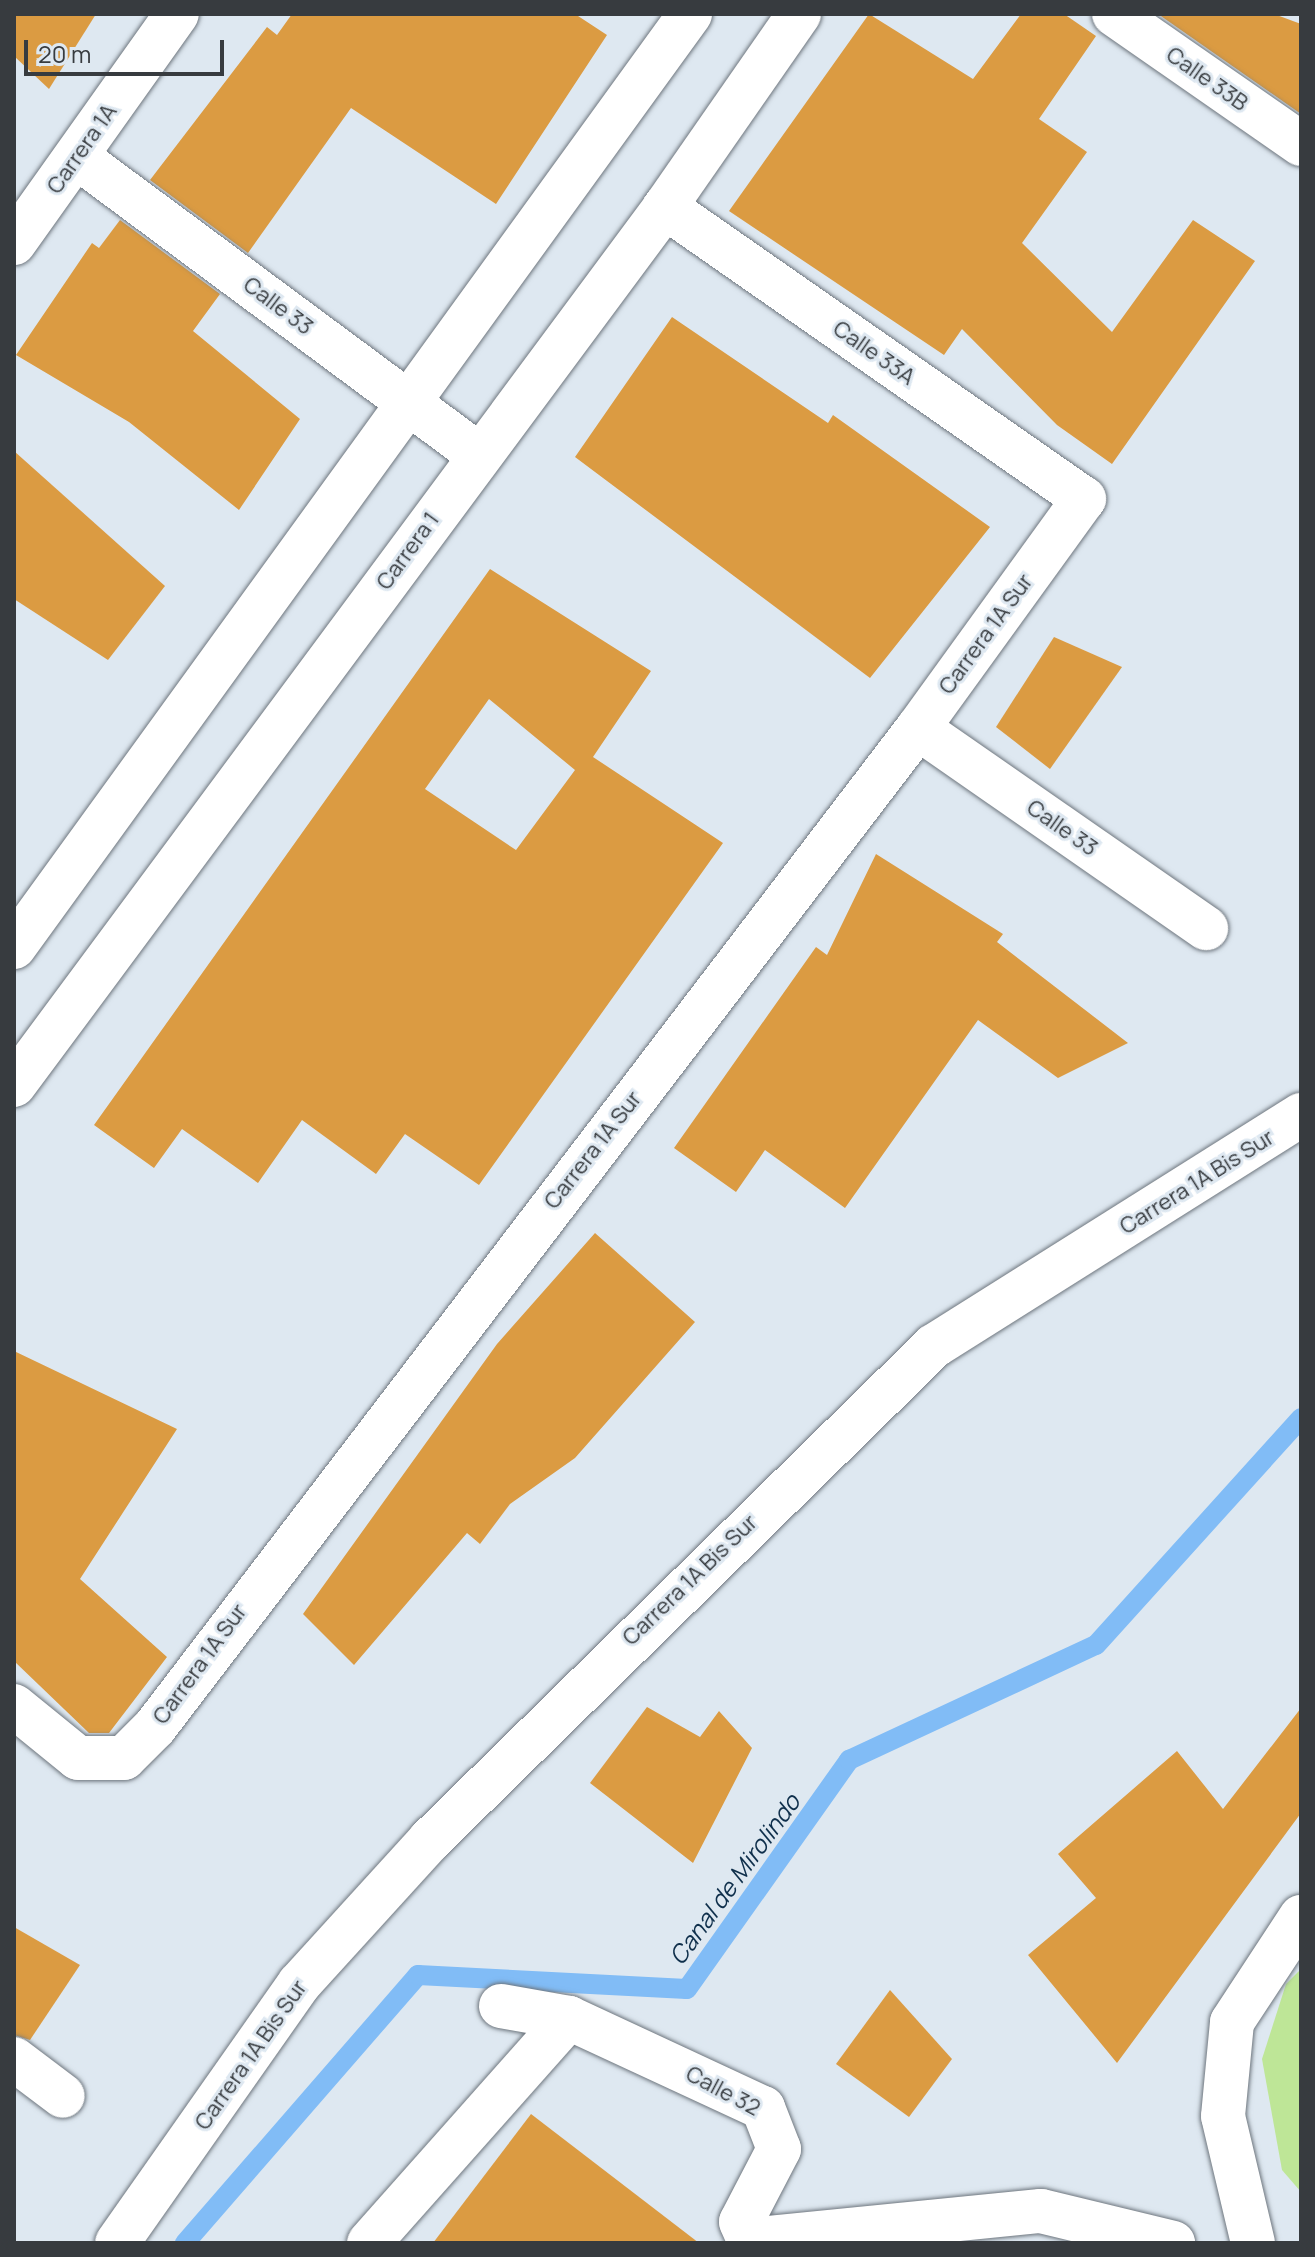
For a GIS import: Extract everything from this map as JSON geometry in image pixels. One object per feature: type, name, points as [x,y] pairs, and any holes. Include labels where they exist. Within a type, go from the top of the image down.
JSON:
[{"type":"street","name":"Carrera 1A","points":[[14,243],[177,14]]},
{"type":"street","points":[[21,923],[410,404],[690,14]]},
{"type":"street","name":"Carrera 1","points":[[14,1085],[665,207],[799,14]]},
{"type":"street","name":"Calle 33B","points":[[1114,14],[1301,144]]},
{"type":"street","name":"Calle 33","points":[[77,157],[479,455]]},
{"type":"street","name":"Calle 33A","points":[[665,207],[1084,499]]},
{"type":"street","name":"Carrera 1A Sur","points":[[14,1706],[78,1758],[124,1758],[155,1727],[918,728],[1084,499]]},
{"type":"street","name":"Calle 33","points":[[918,728],[1206,928]]},
{"type":"street","name":"Carrera 1A Bis Sur","points":[[117,2243],[299,1984],[430,1840],[934,1346],[1301,1115]]},
{"type":"street","points":[[1253,2243],[1223,2116],[1232,2022],[1301,1917]]},
{"type":"street","name":"Calle 32","points":[[501,2006],[569,2018],[763,2108],[779,2149],[741,2222],[749,2240],[1041,2211],[1173,2243]]},
{"type":"street","points":[[369,2243],[569,2018]]},
{"type":"street","points":[[14,2059],[63,2096]]},
{"type":"green space","points":[[1301,1969],[1301,2192],[1282,2170],[1262,2059],[1286,1984]]},
{"type":"building","points":[[14,14],[96,14],[49,89],[14,56]]},
{"type":"building","points":[[292,14],[575,14],[607,35],[496,204],[351,108],[248,253],[150,180],[267,27],[277,35]]},
{"type":"building","points":[[869,14],[973,79],[1021,14],[1064,14],[1096,36],[1039,119],[1087,152],[1022,243],[1112,332],[1193,220],[1255,261],[1112,464],[1057,425],[962,329],[944,355],[729,211]]},
{"type":"building","points":[[1158,14],[1274,14],[1301,24],[1301,114]]},
{"type":"building","points":[[120,220],[220,294],[193,331],[300,419],[239,510],[129,422],[16,355],[92,243],[99,248]]},
{"type":"building","points":[[672,317],[828,423],[833,415],[990,527],[870,678],[575,457]]},
{"type":"building","points":[[14,451],[165,586],[108,660],[14,599]]},
{"type":"building","points":[[490,569],[651,671],[593,757],[723,843],[479,1185],[405,1134],[376,1174],[302,1120],[258,1183],[182,1129],[154,1168],[94,1125]],"holes":[[[489,699],[575,770],[516,850],[425,789]]]},
{"type":"building","points":[[1054,637],[1122,667],[1050,769],[996,727]]},
{"type":"building","points":[[876,854],[1003,934],[997,942],[1128,1043],[1058,1078],[978,1020],[845,1208],[765,1150],[736,1192],[674,1148],[816,947],[827,955]]},
{"type":"building","points":[[595,1233],[695,1322],[575,1458],[510,1504],[480,1544],[467,1533],[354,1665],[303,1614],[497,1344]]},
{"type":"building","points":[[14,1351],[177,1429],[80,1579],[167,1657],[109,1733],[89,1733],[14,1661]]},
{"type":"building","points":[[647,1707],[700,1737],[719,1711],[752,1748],[693,1863],[590,1783]]},
{"type":"building","points":[[1301,1708],[1301,1813],[1117,2063],[1028,1955],[1096,1898],[1058,1854],[1177,1751],[1223,1809]]},
{"type":"building","points":[[14,1927],[80,1965],[30,2040],[14,2035]]},
{"type":"building","points":[[890,1990],[952,2059],[909,2117],[836,2064]]},
{"type":"building","points":[[531,2114],[699,2243],[433,2243]]},
{"type":"waterway","name":"Canal de Mirolindo","points":[[185,2243],[418,1975],[687,1989],[849,1760],[1096,1645],[1301,1418]]}]
